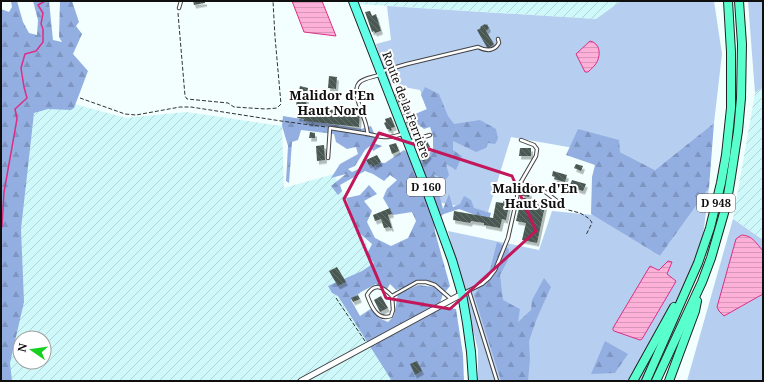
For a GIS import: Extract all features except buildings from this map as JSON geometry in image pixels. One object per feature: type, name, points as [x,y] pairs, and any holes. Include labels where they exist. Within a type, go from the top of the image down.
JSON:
[{"type":"highway","name":"D 948","points":[[646,381],[698,263],[710,228],[721,183],[726,155],[732,79],[728,1]]},
{"type":"highway","name":"D 948","points":[[656,381],[702,282],[711,258],[726,206],[738,131],[741,98],[742,44],[739,1]]},
{"type":"highway","name":"D 948","points":[[669,381],[694,311],[702,282]]},
{"type":"highway","name":"D 948","points":[[634,381],[675,305],[685,295]]},
{"type":"main road","name":"Route de la Ferrière","points":[[353,1],[465,292],[473,381]]},
{"type":"street","points":[[301,381],[465,292]]},
{"type":"lane","points":[[179,8],[180,1]]},
{"type":"lane","points":[[368,134],[356,90],[360,81],[407,64],[478,47],[485,50],[491,50],[497,47],[500,43],[498,39]]},
{"type":"lane","points":[[328,158],[330,128],[386,138],[405,134]]},
{"type":"lane","points":[[408,143],[430,135]]},
{"type":"lane","points":[[497,381],[477,321],[465,292],[482,284],[489,278],[495,270],[508,238],[518,187],[536,156],[537,150],[534,145],[521,140]]},
{"type":"lane","points":[[520,183],[544,191],[557,201]]},
{"type":"lane","points":[[392,296],[417,282],[426,282],[435,285],[451,300]]},
{"type":"lane","points":[[374,287],[380,287],[392,296],[393,310],[391,316],[386,318],[376,313],[367,295],[374,287]]},
{"type":"path","points":[[179,8],[177,14],[184,89],[187,99],[228,103],[234,107],[266,109],[277,108],[281,104],[273,1]]},
{"type":"path","points":[[80,98],[125,114],[136,115],[180,107],[191,107],[281,122],[330,128]]},
{"type":"path","points":[[517,198],[580,213],[591,220],[592,223],[586,235]]},
{"type":"path","points":[[336,298],[368,345]]},
{"type":"highlighted area","points":[[379,133],[512,176],[536,231],[450,309],[386,298],[344,199]]},
{"type":"shaded area","points":[[292,1],[322,1],[336,36],[304,32]]},
{"type":"shaded area","points":[[357,1],[621,1],[596,19],[358,4]]},
{"type":"shaded area","points":[[621,1],[714,1],[722,54],[714,123],[655,170],[620,152],[574,148],[511,137],[488,212],[437,202],[422,165],[441,151],[420,90],[388,84],[376,44],[391,40],[387,6],[596,19]]},
{"type":"shaded area","points":[[748,1],[763,1],[763,87],[755,93]]},
{"type":"shaded area","points":[[590,41],[598,46],[599,56],[594,66],[588,72],[585,72],[576,54]]},
{"type":"shaded area","points":[[763,87],[763,240],[733,219],[755,93]]},
{"type":"shaded area","points":[[63,101],[126,118],[186,112],[282,126],[284,188],[334,174],[377,266],[344,298],[393,381],[7,381],[6,369],[16,231],[34,113]]},
{"type":"shaded area","points":[[709,188],[700,260],[657,381],[478,381],[478,350],[448,231],[539,250],[552,211],[593,215],[660,256]]},
{"type":"shaded area","points":[[733,219],[763,240],[763,381],[687,381]]},
{"type":"shaded area","points":[[742,235],[752,238],[763,251],[763,294],[724,316],[717,307],[736,239]]},
{"type":"shaded area","points":[[668,261],[672,262],[667,274],[676,281],[642,339],[640,340],[614,331],[613,328],[650,266],[659,270]]},
{"type":"green space","points":[[11,1],[17,1],[23,22],[29,33],[37,35],[38,20],[33,1],[49,1],[53,40],[62,42],[59,37],[60,1],[72,1],[79,22],[76,26],[82,34],[73,54],[88,71],[74,108],[71,110],[48,109],[34,113],[21,229],[24,302],[18,330],[12,330],[12,354],[10,363],[12,381],[1,381],[1,9],[9,12],[12,7]]},
{"type":"green space","points":[[425,87],[439,94],[448,116],[454,124],[480,120],[496,129],[498,139],[495,144],[488,143],[486,148],[476,152],[453,141],[453,150],[462,156],[456,170],[446,164],[449,175],[445,181],[434,174],[443,209],[449,194],[453,207],[460,204],[464,196],[471,200],[474,208],[491,213],[489,220],[459,209],[444,214],[434,221],[435,232],[450,286],[445,292],[435,283],[416,281],[406,287],[396,290],[390,284],[387,289],[379,289],[376,284],[361,292],[351,300],[360,316],[372,308],[379,318],[388,322],[394,316],[398,294],[418,285],[435,287],[443,294],[439,306],[456,309],[463,355],[464,381],[392,381],[338,296],[332,293],[328,286],[362,271],[374,263],[367,254],[372,244],[357,231],[346,198],[360,195],[369,185],[377,194],[364,201],[372,211],[367,222],[375,238],[391,246],[408,238],[416,221],[412,212],[393,215],[383,198],[387,189],[397,180],[390,175],[384,181],[365,171],[340,185],[342,191],[338,195],[331,186],[346,174],[331,178],[340,164],[358,154],[356,147],[347,149],[336,142],[334,134],[301,130],[298,140],[292,142],[289,183],[286,181],[288,146],[282,126],[283,116],[361,129],[371,126],[377,140],[373,143],[382,146],[373,151],[370,146],[365,150],[355,166],[348,169],[352,172],[361,168],[363,161],[385,163],[404,150],[419,161],[433,150],[433,136],[430,127],[424,129],[408,117],[427,109],[421,95]]},
{"type":"green space","points":[[714,123],[709,188],[660,256],[591,214],[592,177],[595,165],[566,155],[578,129],[619,140],[620,152],[655,170]]},
{"type":"green space","points":[[497,242],[509,249],[508,260],[500,275],[503,300],[520,309],[518,322],[531,310],[532,300],[544,278],[551,287],[537,318],[529,341],[530,359],[528,381],[501,381],[474,295],[489,274]]},
{"type":"green space","points":[[605,341],[628,354],[615,373],[591,374]]},
{"type":"waterway","points":[[1,229],[4,192],[17,119],[15,109],[27,98],[21,68],[25,54],[36,51],[43,42],[43,29],[41,24],[43,13],[38,5],[45,1]]},
{"type":"district","name":"Malidor d'En Haut Nord","points":[[332,102]]},
{"type":"district","name":"Malidor d'En Haut Sud","points":[[535,196]]}]
